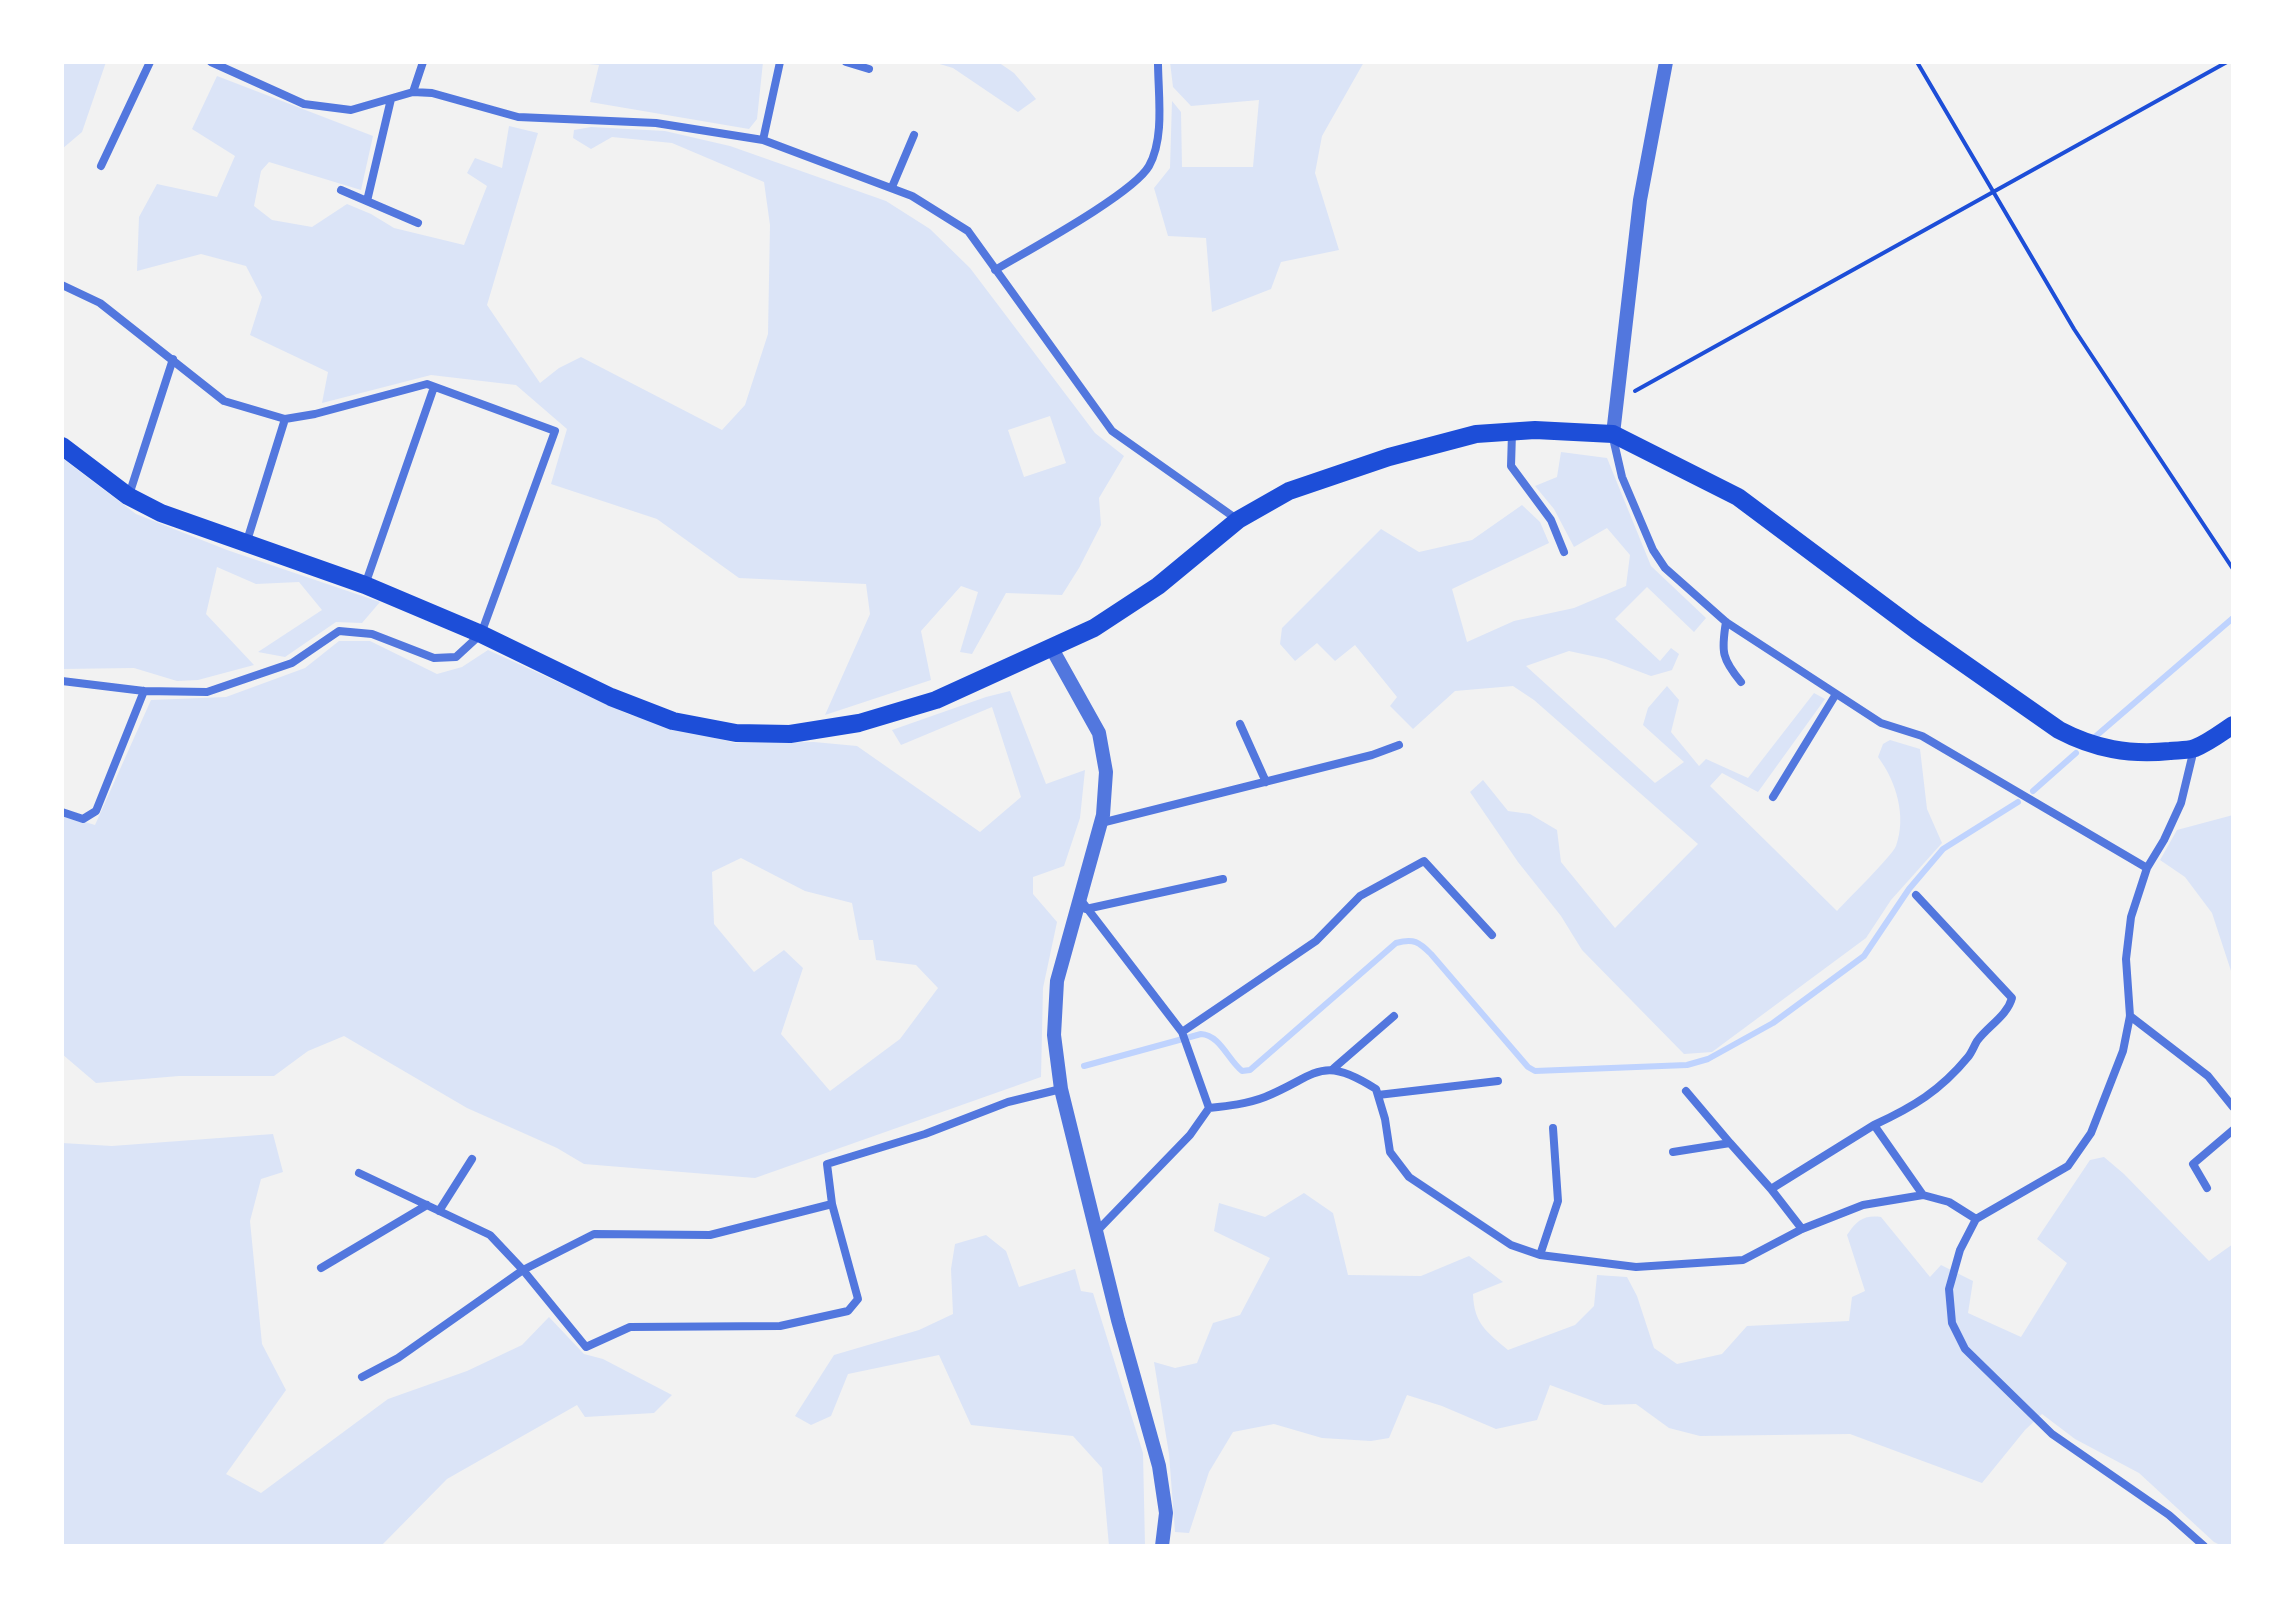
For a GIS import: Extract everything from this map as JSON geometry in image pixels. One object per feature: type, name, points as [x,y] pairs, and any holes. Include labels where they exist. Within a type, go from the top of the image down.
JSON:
[{"type":"main road","points":[[62,446],[128,496],[161,513],[365,585],[481,634],[611,697],[673,721],[736,733],[790,734],[859,723],[936,700],[1094,628],[1158,586],[1238,520],[1289,491],[1389,457],[1476,434],[1535,430],[1613,434],[1738,497],[1916,630],[2059,730],[2102,749],[2129,753],[2194,748],[2233,725]]},
{"type":"street","points":[[101,166],[150,62]]},
{"type":"street","points":[[211,62],[304,104],[351,110],[413,92],[432,93],[518,117],[656,123],[763,140],[892,187],[968,231],[1112,431],[1238,520]]},
{"type":"street","points":[[413,92],[423,62]]},
{"type":"street","points":[[763,140],[780,62]]},
{"type":"street","points":[[846,62],[869,69]]},
{"type":"street","points":[[995,270],[1128,188],[1148,167],[1157,138],[1158,62]]},
{"type":"street","points":[[1666,62],[1640,200],[1613,434],[1622,477],[1653,550],[1665,568],[1714,614],[1881,723],[1922,736],[2147,868]]},
{"type":"street","points":[[367,201],[391,99]]},
{"type":"street","points":[[892,187],[914,135]]},
{"type":"street","points":[[341,190],[418,223]]},
{"type":"street","points":[[62,285],[100,303],[224,401],[285,419],[427,384],[555,431],[481,634],[456,657],[434,658],[372,634],[339,631],[292,663],[207,692],[144,691],[62,681]]},
{"type":"street","points":[[128,496],[173,359]]},
{"type":"street","points":[[365,585],[434,387]]},
{"type":"street","points":[[246,544],[285,419]]},
{"type":"street","points":[[1512,432],[1511,466],[1551,520],[1564,552]]},
{"type":"street","points":[[1726,622],[1722,649],[1726,665],[1741,682]]},
{"type":"street","points":[[1051,647],[1099,733],[1106,772],[1101,823],[1083,904],[1057,981],[1054,1035],[1061,1089],[1118,1320],[1159,1466],[1166,1513],[1162,1546]]},
{"type":"street","points":[[62,812],[83,819],[96,811],[144,691]]},
{"type":"street","points":[[1773,797],[1836,694]]},
{"type":"street","points":[[1240,724],[1266,782]]},
{"type":"street","points":[[1101,823],[1372,755],[1399,745]]},
{"type":"street","points":[[2194,748],[2181,803],[2147,868],[2131,917],[2126,959],[2130,1016],[2123,1051],[2091,1133],[2068,1166],[1976,1219],[1960,1250],[1949,1289],[1952,1323],[1965,1349],[2052,1434],[2169,1515],[2204,1546]]},
{"type":"street","points":[[1183,1036],[1316,941],[1360,896],[1424,861],[1492,935]]},
{"type":"street","points":[[1083,904],[1223,879]]},
{"type":"street","points":[[1771,1189],[1874,1125],[1912,1108],[1934,1092],[1971,1054],[1977,1041],[2010,1006],[2012,998],[1916,895]]},
{"type":"street","points":[[1083,904],[1183,1036],[1209,1108]]},
{"type":"street","points":[[1096,1232],[1190,1135],[1209,1108],[1238,1105],[1266,1097],[1310,1073],[1334,1068],[1394,1016]]},
{"type":"street","points":[[2130,1016],[2208,1076],[2233,1107]]},
{"type":"street","points":[[1334,1068],[1376,1089],[1390,1152],[1409,1177],[1511,1245],[1540,1255],[1636,1267],[1743,1260],[1802,1229],[1863,1205],[1923,1195],[1949,1202],[1976,1219]]},
{"type":"street","points":[[1378,1095],[1498,1081]]},
{"type":"street","points":[[359,1173],[490,1235],[586,1347],[630,1327],[780,1326],[848,1311],[858,1299],[832,1204],[827,1164],[925,1134],[1008,1102],[1061,1089]]},
{"type":"street","points":[[1686,1091],[1802,1229]]},
{"type":"street","points":[[1874,1125],[1923,1195]]},
{"type":"street","points":[[1540,1255],[1558,1201],[1553,1128]]},
{"type":"street","points":[[2207,1188],[2193,1164],[2233,1130]]},
{"type":"street","points":[[1673,1152],[1730,1143]]},
{"type":"street","points":[[439,1211],[472,1159]]},
{"type":"street","points":[[362,1377],[398,1358],[523,1270],[594,1234],[710,1235],[832,1204]]},
{"type":"street","points":[[321,1268],[427,1205]]},
{"type":"path","points":[[1917,62],[2074,329],[2233,569]]},
{"type":"path","points":[[1616,402],[2227,62]]},
{"type":"shaded area","points":[[65,62],[106,62],[82,132],[62,149],[62,71]]},
{"type":"shaded area","points":[[569,62],[763,62],[757,119],[749,129],[590,102],[599,65]]},
{"type":"shaded area","points":[[933,62],[998,62],[1014,73],[1036,99],[1018,112],[953,68]]},
{"type":"shaded area","points":[[1170,62],[1364,62],[1322,136],[1315,173],[1339,250],[1281,262],[1271,289],[1212,312],[1206,238],[1168,236],[1154,188],[1170,168],[1172,101],[1181,112],[1182,167],[1253,167],[1259,100],[1191,106],[1173,87]]},
{"type":"shaded area","points":[[217,76],[373,136],[361,190],[269,162],[261,171],[254,206],[272,220],[312,227],[347,204],[394,228],[464,245],[487,186],[467,173],[475,158],[502,168],[509,126],[538,133],[487,305],[540,383],[559,368],[581,357],[722,430],[745,405],[768,334],[770,225],[764,182],[672,143],[612,137],[591,149],[573,138],[574,130],[591,127],[665,131],[730,146],[886,201],[930,229],[970,268],[1095,433],[1124,456],[1099,498],[1101,525],[1062,595],[1006,593],[972,654],[960,652],[978,592],[961,586],[921,631],[931,680],[825,715],[870,614],[866,584],[739,578],[657,519],[551,484],[567,429],[516,385],[431,375],[322,403],[328,372],[250,335],[262,297],[246,266],[201,254],[137,271],[139,217],[157,184],[217,197],[235,156],[192,129]],"holes":[[[1050,416],[1066,463],[1024,477],[1008,430]]]},
{"type":"shaded area","points":[[1561,452],[1607,458],[1651,566],[1706,618],[1694,632],[1647,587],[1615,619],[1660,661],[1671,648],[1679,654],[1672,670],[1651,676],[1606,659],[1569,651],[1526,666],[1655,783],[1684,762],[1643,725],[1648,708],[1667,686],[1679,700],[1671,732],[1699,766],[1706,759],[1748,778],[1814,693],[1825,699],[1758,792],[1722,773],[1710,786],[1837,911],[1896,846],[1900,811],[1895,788],[1878,757],[1883,744],[1890,740],[1920,749],[1927,809],[1942,843],[1891,900],[1866,938],[1712,1052],[1684,1054],[1582,950],[1561,916],[1518,862],[1470,792],[1483,780],[1508,811],[1530,814],[1557,830],[1561,862],[1615,928],[1698,844],[1534,700],[1513,686],[1455,691],[1413,729],[1390,706],[1397,697],[1355,645],[1335,661],[1317,643],[1295,661],[1280,644],[1282,628],[1381,529],[1419,552],[1472,540],[1522,505],[1540,522],[1549,543],[1452,589],[1467,642],[1514,621],[1574,608],[1626,586],[1630,555],[1607,528],[1574,547],[1554,509],[1535,486],[1557,477]]},
{"type":"shaded area","points":[[62,458],[136,514],[227,550],[380,602],[362,623],[336,622],[285,657],[258,652],[322,610],[299,582],[256,584],[217,567],[206,614],[254,665],[198,680],[177,681],[134,668],[62,669]]},
{"type":"shaded area","points":[[339,641],[370,641],[437,674],[462,667],[488,650],[628,714],[735,743],[814,742],[857,746],[980,832],[1021,797],[992,707],[901,745],[892,730],[1010,691],[1046,784],[1085,770],[1080,818],[1064,866],[1033,877],[1033,894],[1057,922],[1043,988],[1041,1077],[755,1178],[584,1164],[557,1148],[467,1108],[344,1036],[308,1051],[274,1076],[179,1076],[96,1083],[62,1054],[62,815],[95,825],[151,700],[226,697],[305,668]],"holes":[[[741,858],[805,891],[852,903],[859,940],[873,940],[876,960],[916,965],[938,988],[900,1039],[830,1091],[781,1034],[803,968],[784,950],[754,972],[714,924],[712,872]]]},
{"type":"shaded area","points":[[2233,815],[2233,977],[2212,913],[2185,877],[2160,860],[2177,830]]},
{"type":"shaded area","points":[[273,1134],[283,1172],[261,1179],[250,1221],[262,1344],[286,1390],[226,1474],[261,1493],[388,1399],[467,1371],[522,1345],[549,1317],[584,1354],[603,1359],[672,1395],[654,1413],[585,1417],[577,1405],[447,1479],[381,1546],[62,1546],[62,1143],[112,1146]]},
{"type":"shaded area","points":[[2104,1157],[2209,1261],[2233,1244],[2233,1546],[2214,1542],[2139,1473],[2075,1439],[2042,1414],[1982,1483],[1850,1434],[1700,1436],[1669,1428],[1636,1404],[1604,1405],[1550,1385],[1537,1420],[1496,1429],[1407,1395],[1389,1438],[1371,1441],[1322,1438],[1274,1424],[1233,1432],[1209,1472],[1189,1533],[1175,1532],[1169,1454],[1154,1362],[1175,1368],[1197,1363],[1213,1323],[1240,1315],[1270,1258],[1214,1231],[1219,1203],[1265,1217],[1304,1193],[1333,1213],[1348,1275],[1421,1276],[1469,1256],[1503,1282],[1473,1294],[1479,1320],[1508,1350],[1575,1325],[1594,1306],[1597,1275],[1627,1277],[1637,1296],[1654,1348],[1677,1364],[1722,1354],[1747,1326],[1849,1321],[1852,1297],[1865,1291],[1847,1235],[1858,1222],[1870,1217],[1881,1217],[1930,1277],[1941,1265],[1973,1281],[1968,1313],[2021,1337],[2067,1263],[2037,1239],[2090,1160]]},
{"type":"shaded area","points":[[986,1235],[1006,1251],[1019,1287],[1075,1269],[1081,1291],[1093,1293],[1143,1453],[1145,1546],[1109,1546],[1102,1468],[1073,1436],[971,1425],[939,1355],[848,1374],[831,1416],[811,1425],[795,1416],[834,1355],[919,1330],[953,1314],[951,1269],[955,1244]]},
{"type":"waterway","points":[[2096,736],[2233,618]]},
{"type":"waterway","points":[[2033,791],[2076,753]]},
{"type":"waterway","points":[[1084,1066],[1201,1034],[1219,1043],[1242,1071],[1250,1070],[1396,943],[1407,941],[1419,944],[1431,954],[1528,1067],[1535,1071],[1687,1065],[1708,1059],[1773,1023],[1864,956],[1909,889],[1943,849],[2018,802]]}]
